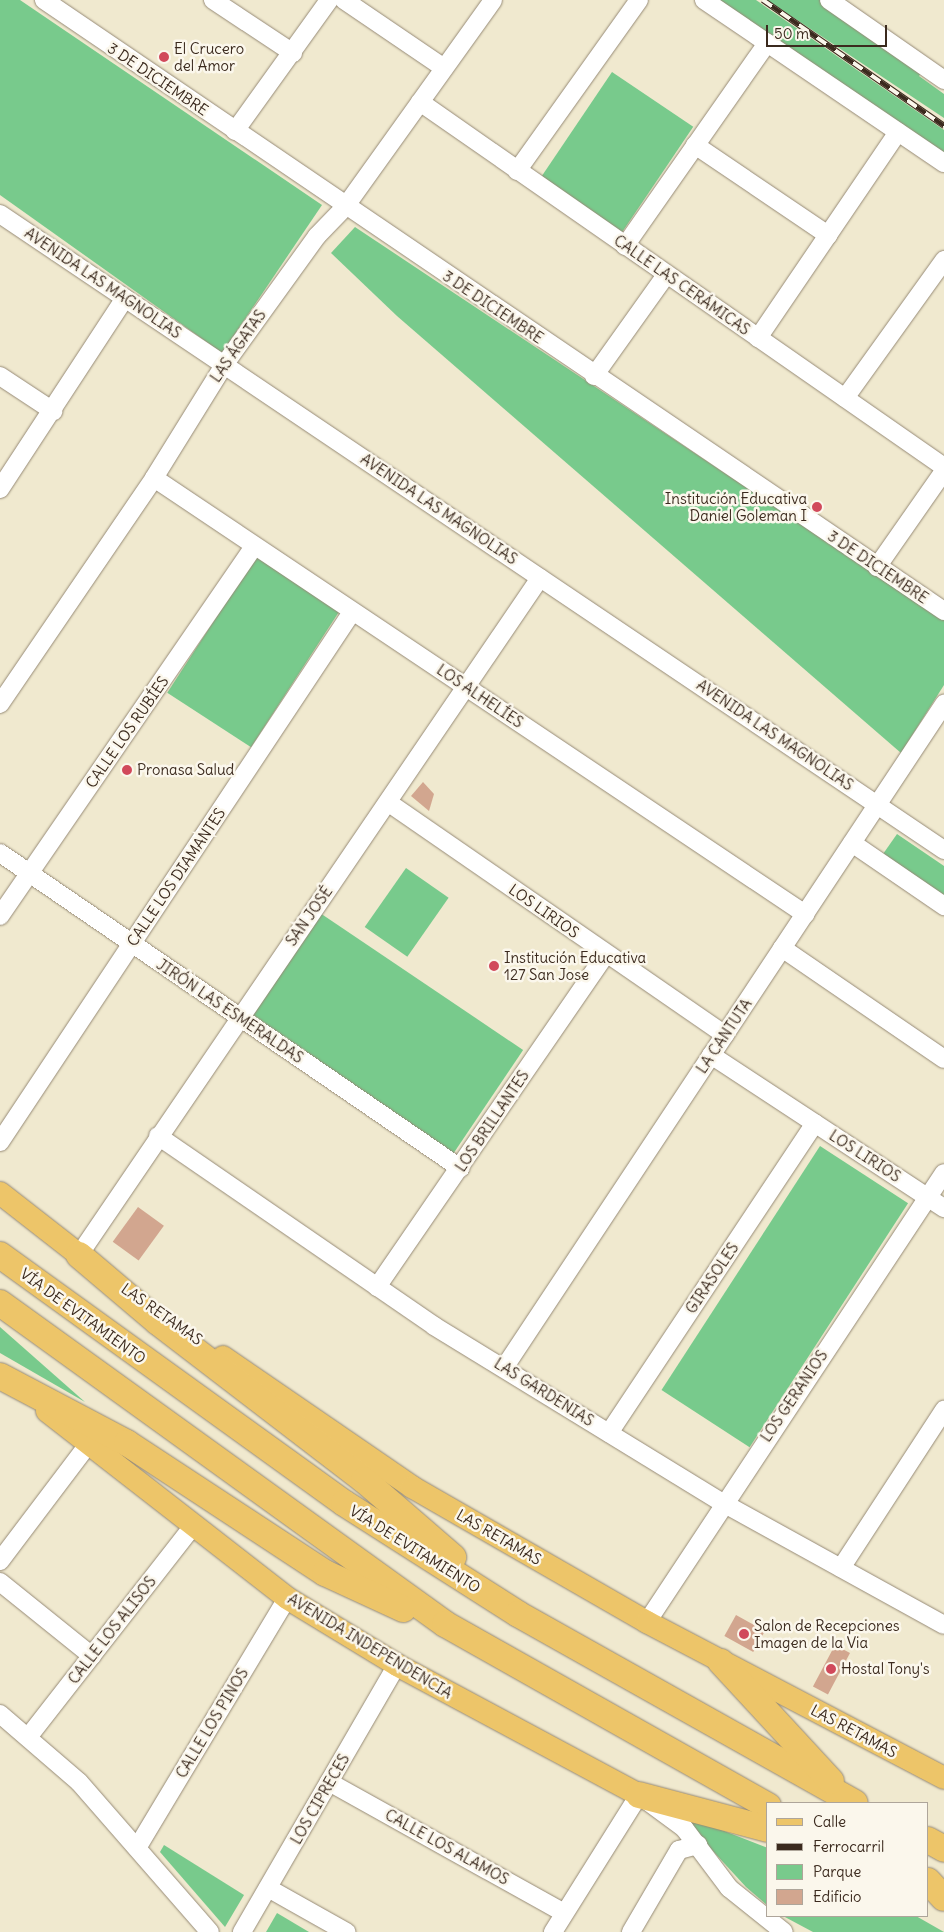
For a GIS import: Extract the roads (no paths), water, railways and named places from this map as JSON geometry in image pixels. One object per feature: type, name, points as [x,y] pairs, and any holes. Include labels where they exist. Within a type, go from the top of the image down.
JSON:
[{"type":"highway","name":"VÍA DE EVITAMIENTO","points":[[0,1255],[344,1503],[518,1614],[852,1802]]},
{"type":"highway","points":[[79,1255],[158,1322],[364,1480],[518,1614]]},
{"type":"highway","points":[[0,1303],[445,1624]]},
{"type":"highway","points":[[0,1376],[127,1443],[326,1573],[445,1624],[766,1805]]},
{"type":"highway","points":[[721,1662],[852,1802]]},
{"type":"highway","points":[[639,1795],[766,1828]]},
{"type":"highway","points":[[929,1841],[944,1849]]},
{"type":"highway","points":[[929,1880],[944,1888]]},
{"type":"highway","points":[[929,1881],[944,1898]]},
{"type":"main road","name":"LAS RETAMAS","points":[[0,1194],[79,1255],[412,1487],[647,1622],[944,1778]]},
{"type":"main road","name":"AVENIDA INDEPENDENCIA","points":[[0,1376],[90,1442],[287,1598],[397,1665],[639,1795]]},
{"type":"street","name":"3 DE DICIEMBRE","points":[[44,0],[345,207],[944,612]]},
{"type":"street","points":[[213,0],[293,53]]},
{"type":"street","points":[[236,131],[329,0]]},
{"type":"street","points":[[344,0],[444,68]]},
{"type":"street","name":"LAS ÁGATAS","points":[[0,704],[154,478],[224,364],[317,236],[345,207],[492,0]]},
{"type":"street","points":[[517,171],[638,0]]},
{"type":"street","points":[[704,0],[944,163]]},
{"type":"street","points":[[829,0],[942,76]]},
{"type":"street","points":[[625,246],[767,43]]},
{"type":"street","name":"CALLE LAS CERÁMICAS","points":[[420,102],[944,467]]},
{"type":"street","points":[[758,338],[898,132]]},
{"type":"street","points":[[695,145],[828,235]]},
{"type":"street","name":"AVENIDA LAS MAGNOLIAS","points":[[0,214],[944,850]]},
{"type":"street","points":[[845,398],[944,260]]},
{"type":"street","points":[[594,376],[666,275]]},
{"type":"street","points":[[0,489],[53,411],[125,298]]},
{"type":"street","points":[[0,376],[53,411]]},
{"type":"street","points":[[877,566],[944,471]]},
{"type":"street","name":"LOS ALHELÍES","points":[[154,478],[254,547],[467,687],[805,914]]},
{"type":"street","name":"CALLE LOS RUBÍES","points":[[0,916],[254,547]]},
{"type":"street","name":"SAN JOSÉ","points":[[79,1255],[239,1017],[389,803],[540,578]]},
{"type":"street","name":"CALLE LOS DIAMANTES","points":[[0,1142],[352,612]]},
{"type":"street","name":"LA CANTUTA","points":[[504,1368],[944,704]]},
{"type":"street","name":"LOS LIRIOS","points":[[389,803],[725,1034]]},
{"type":"street","points":[[852,843],[944,906]]},
{"type":"street","name":"JIRÓN LAS ESMERALDAS","points":[[0,853],[131,945],[460,1168]]},
{"type":"street","points":[[782,948],[944,1059]]},
{"type":"street","name":"LOS BRILLANTES","points":[[377,1287],[606,954]]},
{"type":"street","name":"LOS LIRIOS","points":[[711,1055],[944,1208]]},
{"type":"street","name":"GIRASOLES","points":[[609,1433],[815,1123]]},
{"type":"street","name":"LAS GARDENIAS","points":[[158,1136],[377,1287],[504,1368],[722,1503],[944,1625]]},
{"type":"street","name":"LOS GERANIOS","points":[[647,1622],[722,1503],[944,1173]]},
{"type":"street","points":[[841,1568],[944,1410]]},
{"type":"street","points":[[0,1560],[90,1442]]},
{"type":"street","name":"CALLE LOS ALISOS","points":[[29,1736],[194,1525]]},
{"type":"street","points":[[0,1582],[92,1656]]},
{"type":"street","name":"CALLE LOS PINOS","points":[[137,1848],[287,1598]]},
{"type":"street","name":"LOS CIPRECES","points":[[242,1932],[397,1665]]},
{"type":"street","points":[[0,1714],[29,1736],[79,1782],[210,1932]]},
{"type":"street","name":"CALLE LOS ALAMOS","points":[[329,1782],[564,1913]]},
{"type":"street","points":[[553,1932],[639,1795],[660,1806],[698,1845],[729,1888],[783,1932]]},
{"type":"street","points":[[631,1932],[679,1850],[698,1845]]},
{"type":"street","points":[[268,1888],[346,1932]]},
{"type":"railway","points":[[763,0],[944,126]]},
{"type":"place","name":"El Crucero del Amor","points":[[164,57]]},
{"type":"place","name":"Institución Educativa Daniel Goleman I","points":[[817,507]]},
{"type":"place","name":"Pronasa Salud","points":[[127,770]]},
{"type":"place","name":"Institución Educativa 127 San Jose","points":[[494,966]]},
{"type":"place","name":"Salon de Recepciones Imagen de la Via","points":[[744,1634]]},
{"type":"place","name":"Hostal Tony's","points":[[831,1669]]}]
